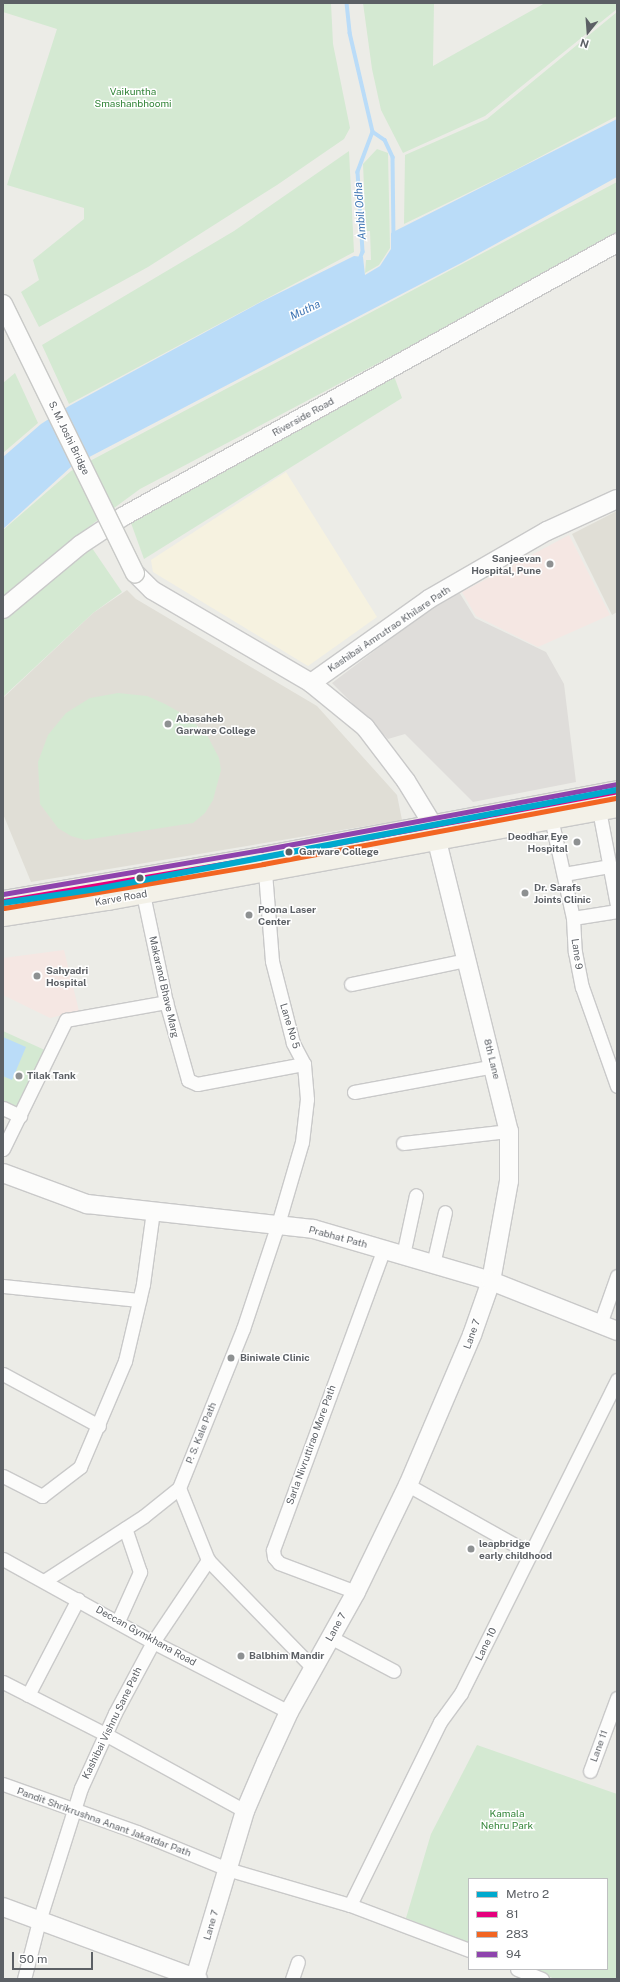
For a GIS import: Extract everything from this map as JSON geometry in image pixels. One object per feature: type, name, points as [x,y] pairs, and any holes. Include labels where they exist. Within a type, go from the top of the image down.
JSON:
[{"type":"main road","name":"Karve Road","points":[[3,916],[143,894],[265,872],[617,791]]},
{"type":"main road","name":"Karve Road","points":[[3,901],[434,833],[551,818],[608,808]]},
{"type":"street","name":"Riverside Road","points":[[3,610],[80,545],[119,519],[617,243]]},
{"type":"street","name":"S. M. Joshi Bridge","points":[[3,304],[135,573],[152,590],[310,683]]},
{"type":"street","name":"Kashibai Amrutrao Khilare Path","points":[[310,683],[429,599],[547,530],[617,498]]},
{"type":"street","name":"8th Lane","points":[[310,683],[365,727],[406,781],[434,833],[494,1066],[509,1131],[509,1181],[491,1282]]},
{"type":"street","points":[[608,808],[610,866],[617,905]]},
{"type":"street","name":"Lane 9","points":[[551,818],[573,918],[575,952],[582,987],[617,1086]]},
{"type":"street","points":[[564,874],[610,866]]},
{"type":"street","name":"Lane No 5","points":[[265,872],[272,961],[293,1043],[304,1064],[307,1099],[302,1142],[278,1224]]},
{"type":"street","name":"Makarand Bhave Marg","points":[[143,894],[166,1002],[188,1080],[197,1084],[304,1064]]},
{"type":"street","points":[[573,918],[617,911]]},
{"type":"street","points":[[351,984],[466,960]]},
{"type":"street","points":[[3,1149],[66,1020],[166,1002]]},
{"type":"street","points":[[354,1092],[494,1066]]},
{"type":"street","points":[[3,1108],[20,1116]]},
{"type":"street","points":[[403,1143],[509,1131]]},
{"type":"street","name":"Prabhat Path","points":[[3,1173],[87,1204],[313,1228],[491,1282],[617,1331]]},
{"type":"street","points":[[403,1255],[416,1194]]},
{"type":"street","points":[[3,1477],[42,1496],[80,1467],[99,1426],[125,1361],[139,1300],[153,1211]]},
{"type":"street","points":[[433,1264],[445,1212]]},
{"type":"street","name":"P. S. Kale Path","points":[[44,1581],[144,1516],[179,1488],[244,1329],[278,1224]]},
{"type":"street","name":"Sarla Nivruttirao More Path","points":[[356,1592],[279,1563],[274,1557],[273,1550],[384,1250]]},
{"type":"street","points":[[600,1324],[617,1276]]},
{"type":"street","name":"Lane 7","points":[[196,1979],[227,1869],[246,1811],[289,1712],[356,1592],[408,1485],[453,1385],[491,1282]]},
{"type":"street","points":[[3,1286],[139,1300]]},
{"type":"street","points":[[3,1374],[99,1426]]},
{"type":"street","name":"Lane 10","points":[[350,1905],[440,1722],[462,1693],[617,1380]]},
{"type":"street","points":[[408,1485],[531,1554]]},
{"type":"street","points":[[179,1488],[208,1560],[313,1668]]},
{"type":"street","points":[[118,1621],[140,1572],[125,1528]]},
{"type":"street","name":"Deccan Gymkhana Road","points":[[3,1559],[118,1621],[153,1642],[289,1712]]},
{"type":"street","name":"Kashibai Vishnu Sane Path","points":[[39,1921],[75,1810],[80,1788],[105,1734],[153,1642],[208,1560]]},
{"type":"street","points":[[28,1695],[78,1599]]},
{"type":"street","points":[[330,1637],[394,1671]]},
{"type":"street","points":[[3,1682],[105,1734],[246,1811]]},
{"type":"street","name":"Lane 11","points":[[590,1771],[617,1698]]},
{"type":"street","name":"Pandit Shrikrushna Anant Jakatdar Path","points":[[3,1784],[137,1832],[227,1869],[350,1905],[468,1950]]},
{"type":"street","points":[[3,1907],[196,1979]]},
{"type":"street","points":[[24,1979],[39,1921]]},
{"type":"street","points":[[292,1979],[298,1962]]},
{"type":"street","points":[[519,1973],[542,1979]]},
{"type":"shaded area","points":[[286,472],[377,617],[308,666],[153,572],[151,560]]},
{"type":"shaded area","points":[[617,511],[617,612],[612,615],[572,534]]},
{"type":"shaded area","name":"Sanjeevan Hospital, Pune","points":[[569,535],[610,615],[538,647],[476,616],[462,592]]},
{"type":"shaded area","name":"Abasaheb Garware College","points":[[127,590],[136,599],[317,706],[397,795],[402,820],[31,882],[3,814],[3,698],[93,613]]},
{"type":"shaded area","points":[[459,592],[475,618],[546,652],[564,684],[576,782],[473,802],[405,734],[388,739],[332,683],[435,605]]},
{"type":"shaded area","name":"Sahyadri Hospital","points":[[64,950],[79,1011],[50,1018],[3,995],[3,958]]},
{"type":"green space","name":"Vaikuntha Smashanbhoomi","points":[[3,3],[331,3],[333,44],[350,128],[344,139],[277,185],[148,267],[39,327],[21,292],[39,280],[33,260],[84,219],[84,208],[7,185],[57,29],[3,12]]},
{"type":"green space","points":[[363,3],[434,3],[433,66],[545,3],[617,3],[617,9],[485,116],[403,153],[381,110],[372,69]]},
{"type":"green space","points":[[617,12],[617,116],[515,170],[404,224],[405,155],[487,119]]},
{"type":"green space","points":[[377,149],[388,153],[390,248],[379,265],[365,273],[366,260],[371,260],[370,231],[366,231],[363,164]]},
{"type":"green space","points":[[349,151],[354,252],[69,404],[42,345],[234,231]]},
{"type":"green space","points":[[617,182],[617,233],[454,323],[140,489],[95,522],[3,599],[3,530],[71,471]]},
{"type":"green space","points":[[15,373],[38,423],[3,453],[3,383]]},
{"type":"green space","points":[[394,376],[402,398],[144,559],[131,523],[295,426]]},
{"type":"green space","points":[[92,548],[122,592],[93,613],[3,697],[3,619],[39,587]]},
{"type":"green space","points":[[118,693],[147,696],[188,717],[207,735],[219,758],[221,770],[213,800],[205,813],[193,823],[85,840],[71,836],[58,828],[40,804],[38,762],[48,735],[66,713],[90,698]]},
{"type":"green space","name":"Tilak Tank","points":[[3,1031],[47,1051],[21,1109],[3,1101]]},
{"type":"green space","name":"Kamala Nehru Park","points":[[477,1745],[617,1794],[617,1979],[555,1979],[532,1970],[608,1970],[608,1878],[468,1878],[468,1944],[406,1918],[431,1834]]},
{"type":"water","name":"Mutha","points":[[617,119],[617,177],[463,262],[72,466],[3,529],[3,457],[41,424],[69,406],[261,302],[354,256],[363,257],[365,275],[380,266],[391,249],[391,233]]},
{"type":"water","points":[[3,1037],[26,1047],[12,1080],[3,1076]]},
{"type":"waterway","name":"Ambil Odha","points":[[347,3],[350,33],[373,132],[358,172],[363,252],[360,260]]},
{"type":"waterway","name":"Ambil Odha","points":[[373,132],[385,140],[393,157],[394,235]]},
{"type":"railway","points":[[453,828],[512,810]]},
{"type":"metro line","name":"2","points":[[3,903],[97,889],[617,790]]},
{"type":"transit line","name":"94","points":[[3,894],[261,850],[616,784]]},
{"type":"transit line","name":"81","points":[[3,901],[262,857],[617,791]]},
{"type":"transit line","name":"283","points":[[4,908],[263,864],[617,798]]},
{"type":"place","name":"Sanjeevan Hospital, Pune","points":[[550,564]]},
{"type":"place","name":"Abasaheb Garware College","points":[[168,724]]},
{"type":"place","name":"Deodhar Eye Hospital","points":[[577,842]]},
{"type":"place","name":"Garware College","points":[[289,852]]},
{"type":"place","name":"Dr. Sarafs Joints Clinic","points":[[525,893]]},
{"type":"place","name":"Poona Laser Center","points":[[249,915]]},
{"type":"place","name":"Sahyadri Hospital","points":[[37,976]]},
{"type":"place","name":"Tilak Tank","points":[[19,1076]]},
{"type":"place","name":"Biniwale Clinic","points":[[231,1358]]},
{"type":"place","name":"leapbridge early childhood","points":[[471,1549]]},
{"type":"place","name":"Balbhim Mandir","points":[[241,1656]]}]
